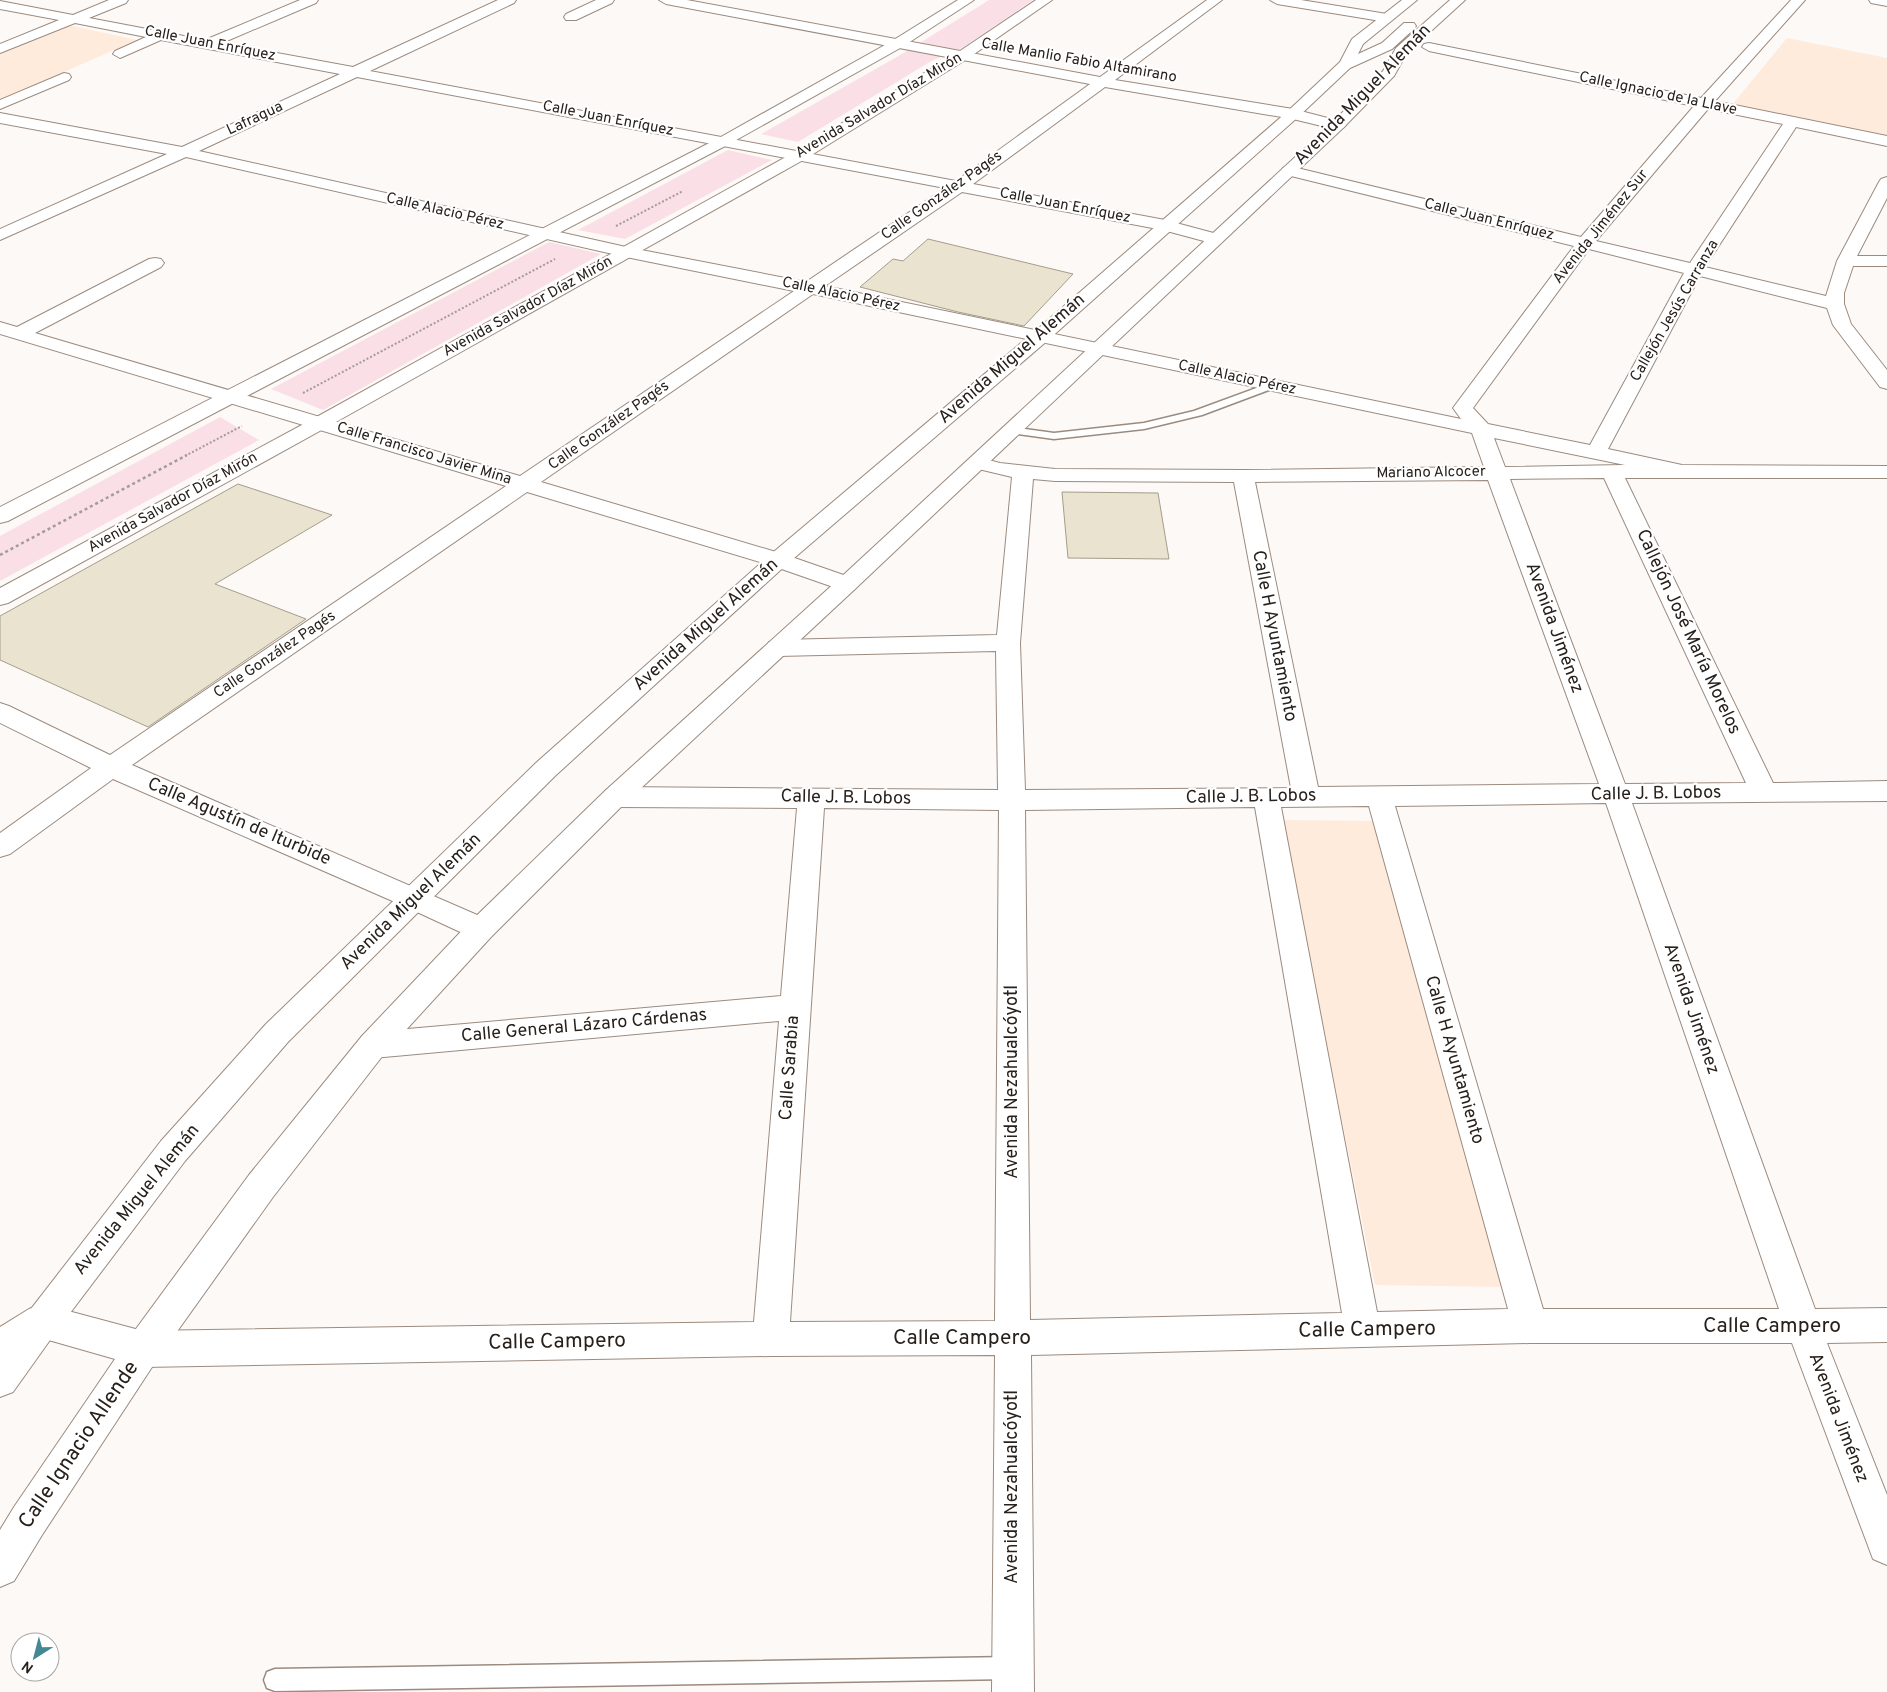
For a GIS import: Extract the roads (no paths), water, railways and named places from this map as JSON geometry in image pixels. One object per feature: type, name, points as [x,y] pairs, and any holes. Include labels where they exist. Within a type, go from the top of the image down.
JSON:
[{"type":"street","points":[[0,36],[90,0]]},
{"type":"street","points":[[0,49],[121,0]]},
{"type":"street","points":[[207,44],[311,0]]},
{"type":"street","name":"Lafragua","points":[[0,235],[184,152],[509,0]]},
{"type":"street","points":[[572,17],[607,0]]},
{"type":"street","name":"Calle Manlio Fabio Altamirano","points":[[666,0],[1103,82],[1293,114],[1338,125]]},
{"type":"street","points":[[0,516],[724,140],[897,44],[967,0]]},
{"type":"street","name":"Avenida Salvador Díaz Mirón","points":[[0,598],[800,156],[962,56],[1045,0]]},
{"type":"street","name":"Calle González Pagés","points":[[0,847],[111,767],[959,186],[1215,0]]},
{"type":"street","points":[[1277,0],[1387,18]]},
{"type":"street","points":[[1345,65],[1358,42],[1410,0]]},
{"type":"street","name":"Avenida Miguel Alemán","points":[[42,1321],[173,1151],[277,1034],[546,769],[778,560],[1040,337],[1293,114],[1345,65],[1387,46],[1438,0]]},
{"type":"street","name":"Avenida Miguel Alemán","points":[[143,1349],[261,1186],[373,1045],[481,929],[615,797],[847,584],[1097,348],[1338,125],[1389,73],[1401,50],[1458,0]]},
{"type":"street","name":"Avenida Jiménez Sur","points":[[1496,472],[1480,428],[1463,408],[1585,243],[1704,104],[1798,0]]},
{"type":"street","points":[[1876,0],[1887,2]]},
{"type":"street","name":"Calle Juan Enríquez","points":[[0,5],[724,140],[1165,225],[1215,239]]},
{"type":"street","points":[[1389,73],[1420,55],[1444,34]]},
{"type":"street","points":[[120,54],[160,35]]},
{"type":"street","name":"Calle Ignacio de la Llave","points":[[1420,55],[1704,104],[1887,141]]},
{"type":"street","points":[[0,105],[64,77]]},
{"type":"street","name":"Calle Alacio Pérez","points":[[0,118],[184,152],[626,252],[808,288],[1682,471]]},
{"type":"street","name":"Callejón Jesús Carranza","points":[[1596,453],[1695,269],[1792,122]]},
{"type":"street","name":"Calle Juan Enríquez","points":[[1289,171],[1835,304]]},
{"type":"street","points":[[1887,182],[1846,261],[1836,293],[1835,304],[1842,325],[1887,383]]},
{"type":"street","points":[[1846,261],[1887,261]]},
{"type":"street","points":[[10,331],[155,263]]},
{"type":"street","name":"Calle Francisco Javier Mina","points":[[10,331],[778,560],[847,584]]},
{"type":"street","name":"Mariano Alcocer","points":[[976,463],[1023,473],[1243,476],[1496,472],[1887,472]]},
{"type":"street","name":"Avenida Jiménez","points":[[1496,472],[1616,794],[1803,1326],[1887,1545]]},
{"type":"street","name":"Avenida Nezahualcóyotl","points":[[1013,1680],[1012,800],[1008,644],[1023,473]]},
{"type":"street","name":"Callejón José María Morelos","points":[[1612,473],[1764,792]]},
{"type":"street","name":"Calle H Ayuntamiento","points":[[1243,476],[1306,796]]},
{"type":"street","points":[[778,648],[1008,644]]},
{"type":"street","name":"Calle Agustín de Iturbide","points":[[0,712],[111,767],[414,898],[481,929]]},
{"type":"street","name":"Calle J. B. Lobos","points":[[615,797],[1012,800],[1887,791]]},
{"type":"street","name":"Calle H Ayuntamiento","points":[[1379,795],[1530,1326]]},
{"type":"street","points":[[1266,796],[1363,1330]]},
{"type":"street","name":"Calle Sarabia","points":[[771,1339],[811,797]]},
{"type":"street","name":"Calle General Lázaro Cárdenas","points":[[373,1045],[794,1007]]},
{"type":"street","points":[[0,1347],[42,1321]]},
{"type":"street","points":[[0,1379],[42,1321]]},
{"type":"street","name":"Calle Campero","points":[[42,1321],[143,1349],[771,1339],[1012,1338],[1530,1326],[1887,1325]]},
{"type":"street","name":"Calle Ignacio Allende","points":[[0,1566],[143,1349]]},
{"type":"lane","points":[[1011,430],[1054,436],[1144,426],[1198,413],[1273,385]]},
{"type":"lane","points":[[275,1680],[1013,1680]]}]
